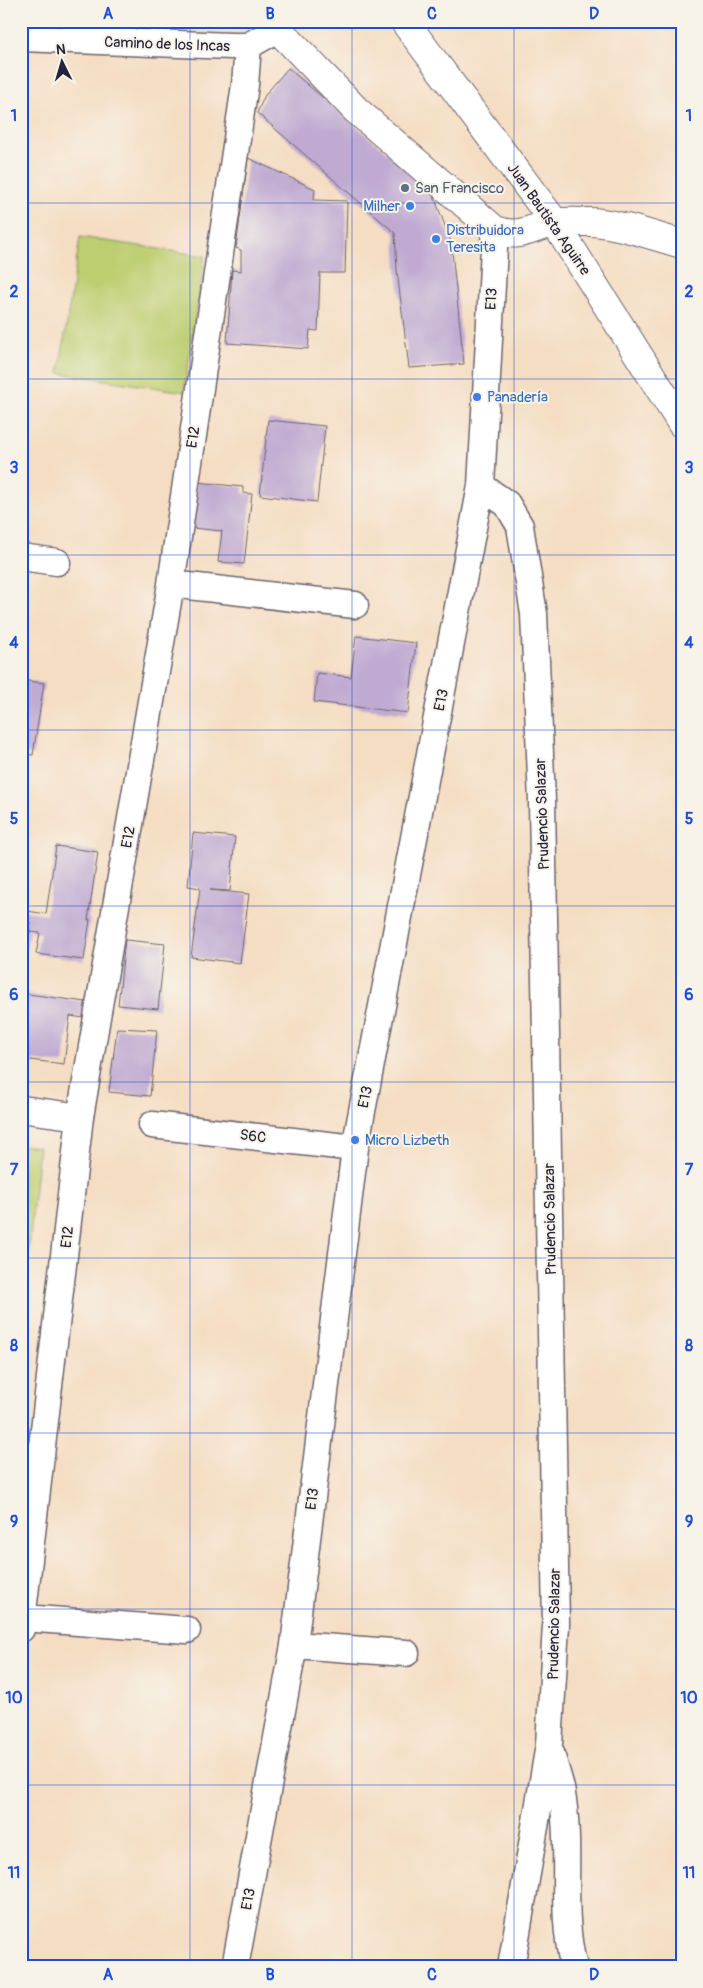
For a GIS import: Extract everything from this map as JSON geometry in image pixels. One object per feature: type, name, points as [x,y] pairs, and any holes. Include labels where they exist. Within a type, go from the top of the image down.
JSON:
[{"type":"street","name":"Juan Bautista Aguirre","points":[[404,21],[555,223],[682,424]]},
{"type":"street","points":[[274,25],[356,110],[495,230],[507,234],[518,234],[555,223],[591,222],[628,229],[682,244]]},
{"type":"street","name":"Camino de los Incas","points":[[21,38],[248,46],[274,25]]},
{"type":"street","name":"E12","points":[[22,1624],[80,1117],[171,584],[245,85],[248,46]]},
{"type":"street","name":"E13","points":[[235,1967],[294,1645],[355,1148],[481,486],[495,230]]},
{"type":"street","name":"Prudencio Salazar","points":[[481,486],[507,504],[520,526],[534,614],[542,811],[556,1615],[548,1745],[511,1967]]},
{"type":"street","points":[[21,557],[57,562]]},
{"type":"street","points":[[171,584],[355,605]]},
{"type":"street","points":[[21,1109],[80,1117]]},
{"type":"street","name":"S6C","points":[[152,1124],[355,1148]]},
{"type":"street","points":[[22,1624],[187,1630]]},
{"type":"street","points":[[294,1645],[406,1653]]},
{"type":"street","points":[[548,1745],[562,1794],[566,1858],[566,1918],[570,1952],[574,1967]]},
{"type":"green space","points":[[80,237],[205,256],[184,392],[59,373]]},
{"type":"green space","points":[[21,1145],[39,1147],[21,1329]]},
{"type":"building","points":[[288,68],[432,191],[451,242],[464,364],[409,368],[397,271],[395,233],[257,113],[265,95]]},
{"type":"building","points":[[248,158],[315,189],[314,200],[347,201],[345,273],[320,273],[318,331],[310,330],[308,349],[227,343],[232,270],[241,271],[241,250],[236,248]]},
{"type":"building","points":[[268,420],[325,426],[317,502],[260,495]]},
{"type":"building","points":[[197,482],[243,487],[243,493],[252,494],[244,564],[218,562],[222,531],[192,528]]},
{"type":"building","points":[[356,636],[416,643],[408,713],[314,702],[317,673],[351,677]]},
{"type":"building","points":[[21,680],[44,683],[33,755],[21,753]]},
{"type":"building","points":[[193,833],[235,837],[230,891],[210,890],[249,894],[240,963],[191,957],[200,888],[188,886]]},
{"type":"building","points":[[56,846],[98,852],[84,960],[36,954],[40,933],[30,932],[31,922],[21,978],[21,910],[46,914]]},
{"type":"building","points":[[125,940],[165,944],[158,1009],[118,1005]]},
{"type":"building","points":[[21,993],[86,1002],[84,1018],[70,1016],[64,1064],[21,1059]]},
{"type":"building","points":[[117,1028],[157,1030],[150,1096],[109,1092]]},
{"type":"place","name":"San Francisco","points":[[405,188]]},
{"type":"place","name":"Milher","points":[[410,206]]},
{"type":"place","name":"Distribuidora Teresita","points":[[436,239]]},
{"type":"place","name":"Panadería","points":[[477,397]]},
{"type":"place","name":"Micro Lizbeth","points":[[355,1140]]}]
